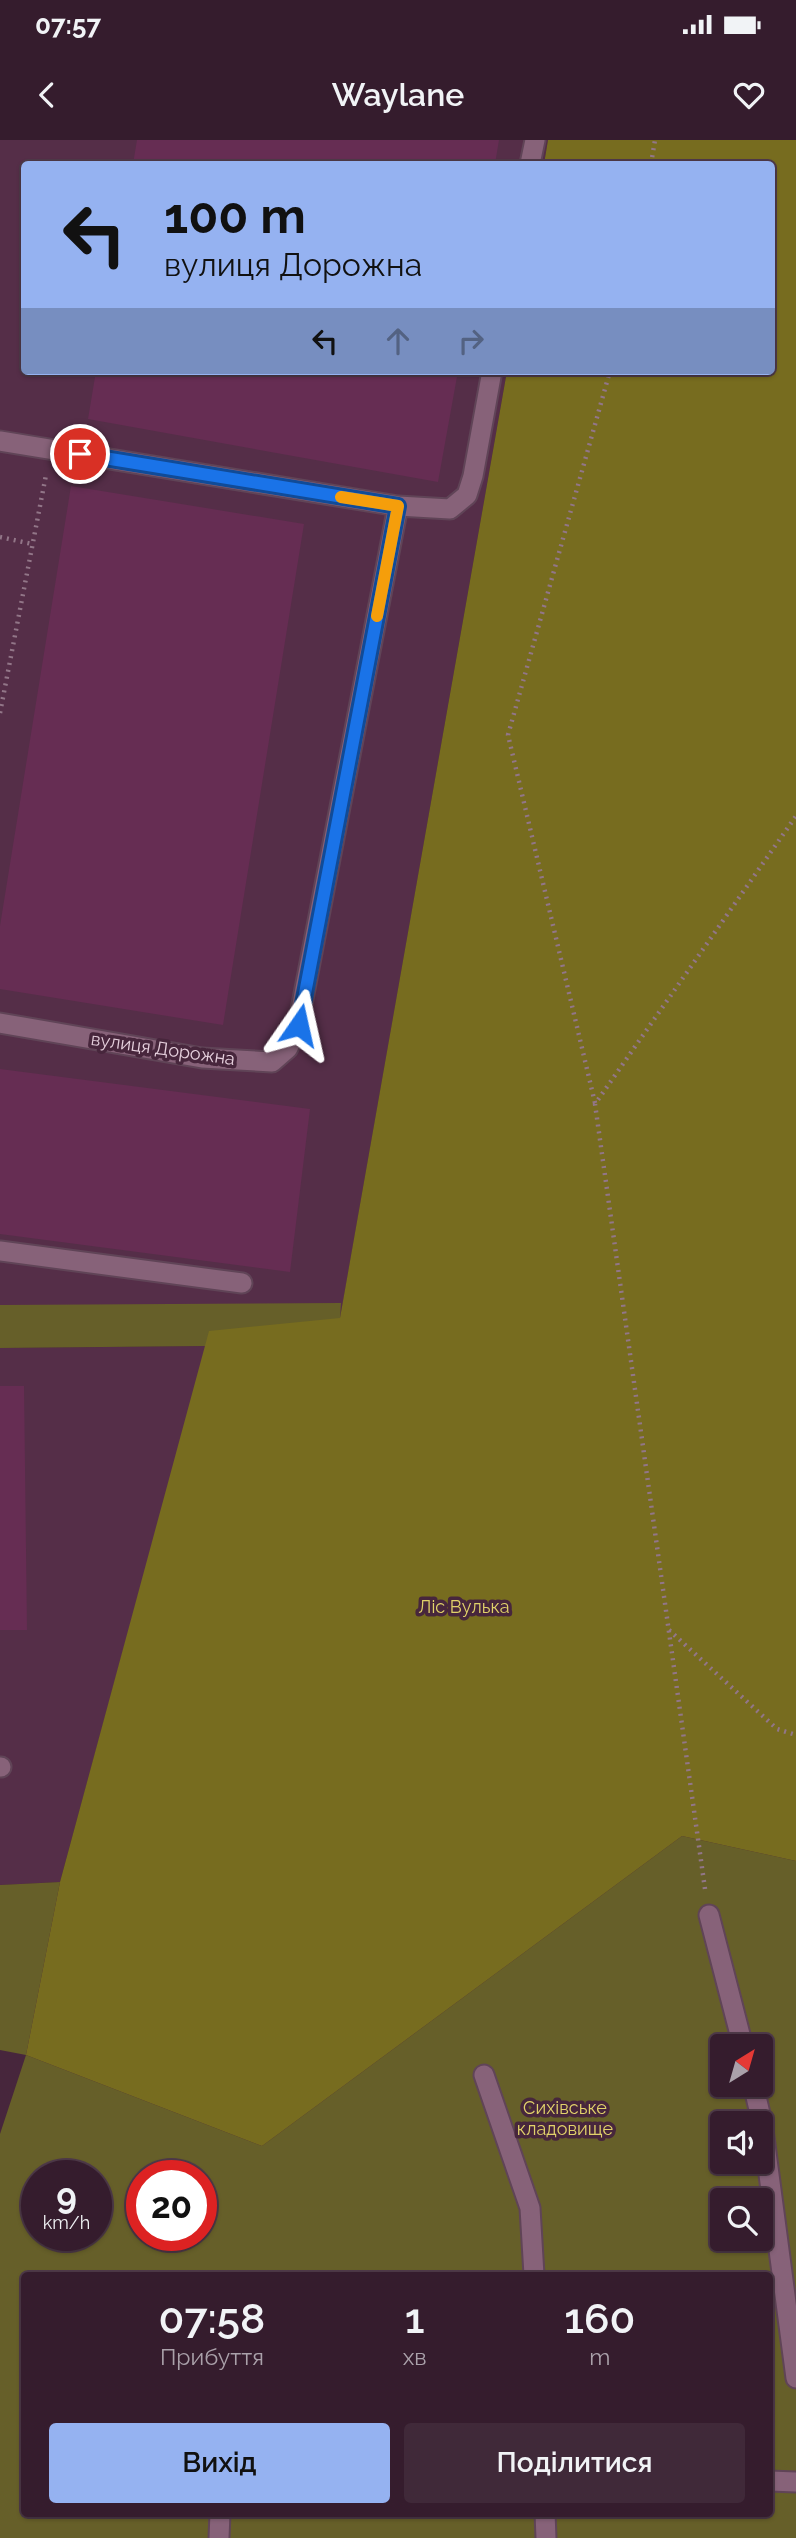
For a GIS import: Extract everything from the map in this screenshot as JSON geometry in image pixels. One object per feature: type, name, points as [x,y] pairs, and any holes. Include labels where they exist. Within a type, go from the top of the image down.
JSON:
[{"type":"lane","points":[[531,161],[535,140]]},
{"type":"lane","points":[[0,441],[398,506],[450,509],[467,495],[473,477],[491,375]]},
{"type":"lane","name":"вулиця Дорожна","points":[[0,1023],[202,1058],[272,1062],[288,1048],[299,1025],[398,506]]},
{"type":"lane","points":[[0,1251],[242,1283]]},
{"type":"lane","points":[[709,1915],[740,2034]]},
{"type":"lane","points":[[484,2075],[530,2208],[534,2272]]},
{"type":"lane","points":[[756,2097],[762,2122],[796,2378]]},
{"type":"lane","points":[[773,2481],[796,2482]]},
{"type":"lane","points":[[219,2538],[220,2517]]},
{"type":"lane","points":[[545,2517],[546,2538]]},
{"type":"path","points":[[652,161],[655,140]]},
{"type":"path","points":[[609,375],[508,736],[595,1104],[709,1915]]},
{"type":"path","points":[[0,713],[46,475]]},
{"type":"path","points":[[0,537],[32,544]]},
{"type":"path","points":[[595,1104],[796,816]]},
{"type":"path","points":[[669,1630],[778,1729],[796,1735]]},
{"type":"shaded area","points":[[0,140],[548,140],[544,161],[21,161],[21,375],[506,375],[340,1319],[0,1325]]},
{"type":"shaded area","points":[[206,1346],[60,1882],[0,1885],[0,1348]]},
{"type":"green space","name":"Ліс Вулька","points":[[548,140],[796,140],[796,1861],[682,1836],[262,2146],[26,2055],[60,1882],[209,1331],[340,1318],[506,375],[775,375],[775,161],[544,161]]},
{"type":"green space","points":[[341,1303],[340,1319],[206,1346],[0,1348],[0,1305]]},
{"type":"green space","name":"Сихівське кладовище","points":[[682,1836],[796,1861],[796,2538],[0,2538],[0,2134],[26,2055],[262,2146]]},
{"type":"green space","points":[[60,1882],[26,2055],[0,2050],[0,1885]]},
{"type":"building","points":[[137,140],[499,140],[496,161],[134,161]]},
{"type":"building","points":[[95,375],[457,375],[438,482],[88,419]]},
{"type":"building","points":[[71,486],[304,524],[223,1025],[0,989],[0,926]]},
{"type":"building","points":[[0,1069],[310,1109],[290,1272],[0,1234]]},
{"type":"building","points":[[0,1386],[24,1386],[27,1630],[0,1630]]},
{"type":"slow traffic","points":[[341,497],[398,506],[377,616]]},
{"type":"route","points":[[80,454],[398,506],[299,1025]]}]
